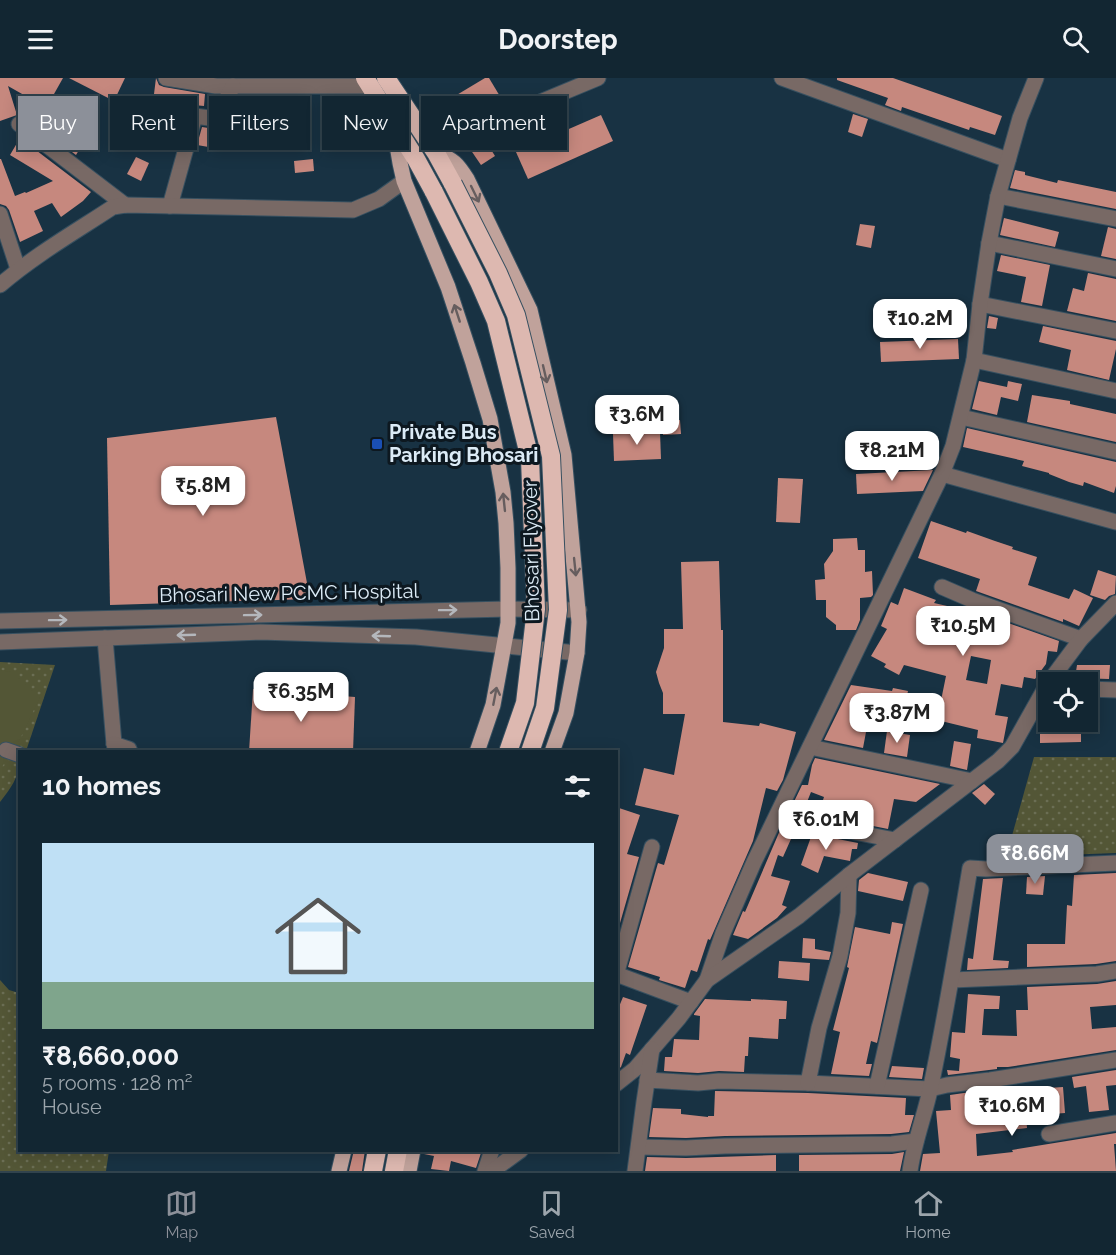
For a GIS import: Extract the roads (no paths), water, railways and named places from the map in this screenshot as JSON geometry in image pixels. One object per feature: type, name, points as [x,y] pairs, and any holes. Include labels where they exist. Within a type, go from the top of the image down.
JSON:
[{"type":"highway","name":"Bhosari Flyover","points":[[374,81],[421,135]]},
{"type":"highway","name":"Bhosari Flyover","points":[[374,81],[381,96]]},
{"type":"highway","name":"Bhosari Flyover","points":[[409,148],[435,192],[496,321],[530,459],[536,609],[525,703],[509,750]]},
{"type":"highway","name":"Bhosari Flyover","points":[[434,150],[498,273],[516,315],[550,456],[558,610],[545,708],[531,750]]},
{"type":"highway","points":[[373,1171],[377,1152]]},
{"type":"highway","points":[[394,1171],[398,1152]]},
{"type":"main road","points":[[398,150],[404,181],[448,287],[490,419],[501,481],[506,523],[508,622],[493,705],[478,750]]},
{"type":"main road","points":[[434,150],[458,165],[467,179],[530,310],[564,455],[579,610],[577,653],[566,713],[553,750]]},
{"type":"main road","points":[[339,1171],[344,1152]]},
{"type":"main road","points":[[409,1171],[413,1152]]},
{"type":"street","points":[[166,78],[216,82],[233,86],[374,81]]},
{"type":"street","points":[[557,96],[598,78]]},
{"type":"street","points":[[782,78],[1008,160]]},
{"type":"street","points":[[618,1082],[634,1069],[679,1018],[706,981],[723,933],[942,474],[953,446],[974,360],[980,304],[998,196],[1020,118],[1035,78]]},
{"type":"street","points":[[171,206],[195,117],[216,119],[233,86]]},
{"type":"street","points":[[53,150],[125,205]]},
{"type":"street","points":[[0,285],[18,269],[113,207],[125,205],[353,210],[379,199],[404,181]]},
{"type":"street","points":[[998,196],[1116,219]]},
{"type":"street","points":[[0,214],[18,269]]},
{"type":"street","points":[[989,243],[1116,269]]},
{"type":"street","points":[[980,304],[1116,331]]},
{"type":"street","points":[[974,360],[1116,391]]},
{"type":"street","points":[[961,417],[1116,452]]},
{"type":"street","points":[[942,474],[1116,522]]},
{"type":"street","points":[[942,587],[1080,639]]},
{"type":"street","points":[[1058,672],[1080,639],[1116,603]]},
{"type":"street","name":"Bhosari New PCMC Hospital","points":[[0,621],[508,609],[579,610]]},
{"type":"street","name":"Bhosari New PCMC Hospital","points":[[0,642],[260,633],[439,639],[577,653]]},
{"type":"street","points":[[105,638],[109,748],[129,750]]},
{"type":"street","points":[[1098,689],[1116,690]]},
{"type":"street","points":[[706,981],[799,916],[998,761],[1012,747],[1038,703]]},
{"type":"street","points":[[810,747],[972,781]]},
{"type":"street","points":[[777,817],[895,840]]},
{"type":"street","points":[[618,970],[652,848]]},
{"type":"street","points":[[910,1171],[930,1089],[952,980],[970,868],[1116,863]]},
{"type":"street","points":[[808,1083],[819,1028],[840,956],[848,912],[849,875]]},
{"type":"street","points":[[877,1086],[921,890]]},
{"type":"street","points":[[952,980],[1097,974],[1116,971]]},
{"type":"street","points":[[618,974],[691,1002]]},
{"type":"street","points":[[635,1171],[652,1047]]},
{"type":"street","points":[[647,1080],[698,1083],[719,1081],[808,1083],[930,1089],[1116,1060]]},
{"type":"street","points":[[1050,1134],[1116,1123]]},
{"type":"street","points":[[639,1147],[686,1149],[892,1144],[916,1141]]},
{"type":"street","points":[[485,1171],[491,1152]]},
{"type":"street","points":[[492,1171],[518,1152]]},
{"type":"place","name":"Private Bus Parking Bhosari","points":[[377,444]]}]
